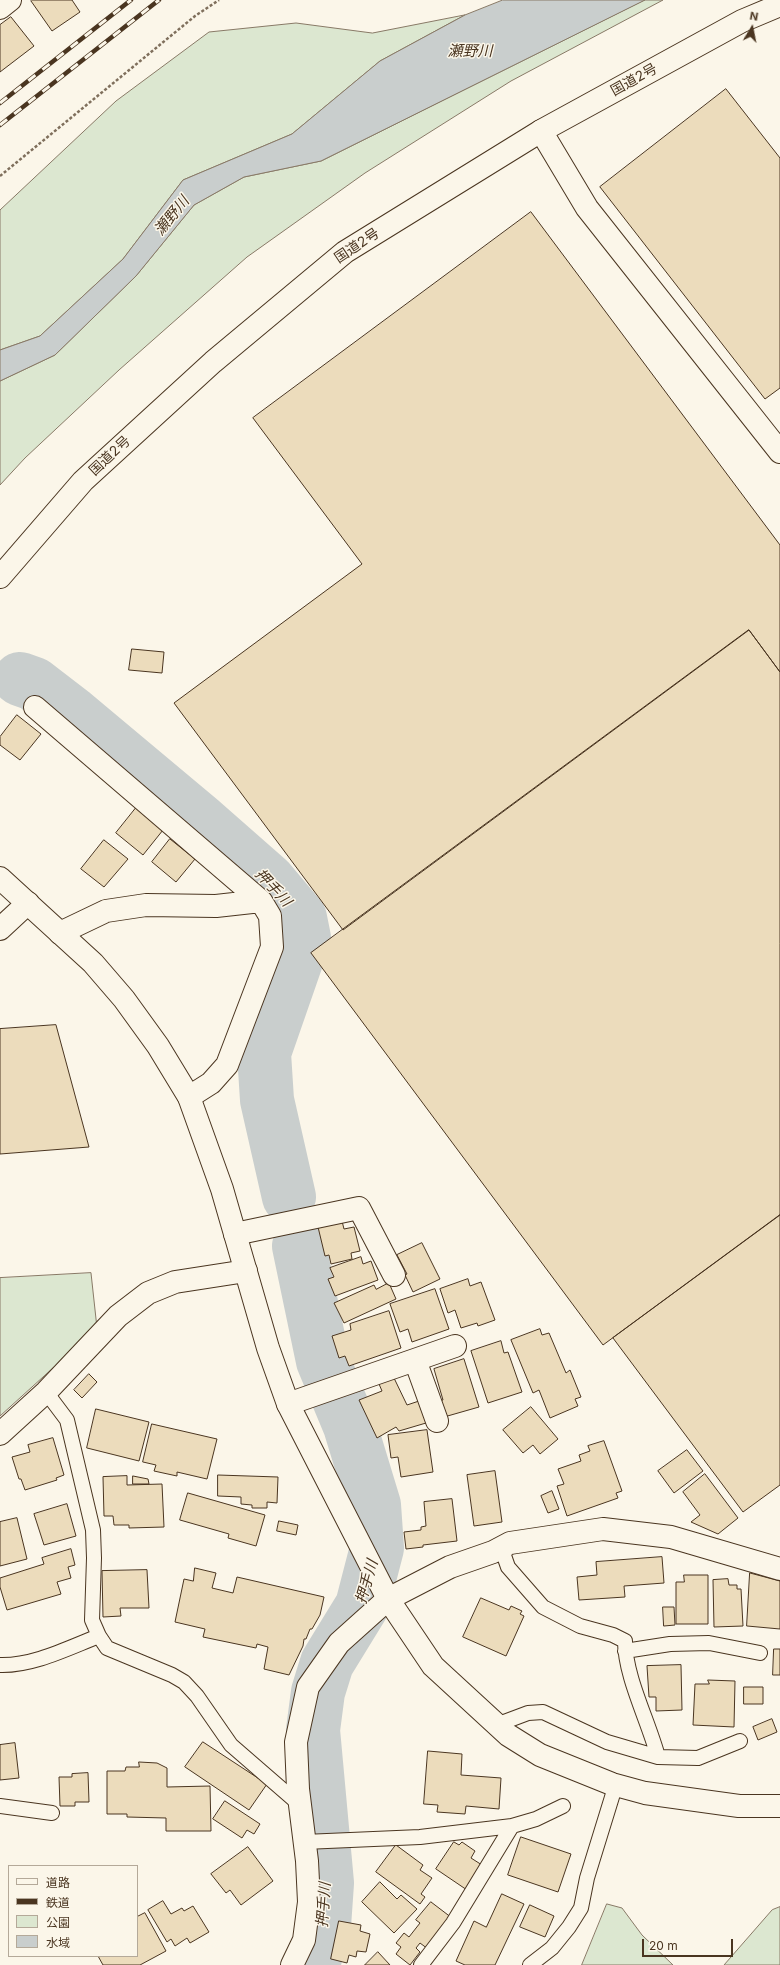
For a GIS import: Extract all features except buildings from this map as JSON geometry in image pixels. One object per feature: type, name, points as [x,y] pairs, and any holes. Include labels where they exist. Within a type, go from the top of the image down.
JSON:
[{"type":"main road","points":[[0,8],[10,0]]},
{"type":"main road","name":"国道2号","points":[[0,577],[83,481],[213,362],[339,257],[541,131],[742,21],[780,5]]},
{"type":"main road","points":[[541,131],[587,208],[780,452]]},
{"type":"main road","points":[[35,706],[261,901],[270,916],[272,947],[227,1065],[211,1083],[189,1097]]},
{"type":"main road","points":[[0,878],[93,963],[124,999],[158,1046],[189,1097],[222,1189],[268,1348],[288,1404],[388,1599],[433,1666],[508,1735],[540,1755],[616,1784],[646,1793],[739,1806],[780,1806]]},
{"type":"main road","points":[[60,933],[106,911],[146,904],[216,906],[261,901]]},
{"type":"main road","points":[[0,929],[28,903]]},
{"type":"main road","points":[[235,1234],[358,1208],[394,1274]]},
{"type":"main road","points":[[0,1434],[46,1392],[118,1316],[148,1293],[175,1282],[246,1271]]},
{"type":"main road","points":[[288,1404],[455,1346]]},
{"type":"main road","points":[[415,1360],[437,1421]]},
{"type":"main road","points":[[292,1965],[304,1940],[309,1902],[308,1862],[299,1804],[296,1742],[308,1687],[339,1643],[388,1599],[450,1567],[492,1552],[510,1543],[603,1529],[624,1530],[671,1537],[780,1569]]},
{"type":"lane","points":[[46,1392],[67,1420],[93,1530],[94,1558],[92,1620],[99,1636],[107,1648],[172,1675],[184,1682],[197,1696],[231,1744],[299,1804]]},
{"type":"lane","points":[[502,1547],[508,1567],[543,1607],[580,1626],[613,1635],[625,1641],[625,1651],[634,1683],[658,1757]]},
{"type":"lane","points":[[0,1665],[11,1665],[39,1658],[99,1636]]},
{"type":"lane","points":[[625,1651],[670,1644],[709,1643],[760,1653]]},
{"type":"lane","points":[[496,1725],[528,1713],[543,1712],[607,1742],[658,1757],[698,1758],[740,1741]]},
{"type":"lane","points":[[530,1965],[552,1948],[569,1927],[581,1908],[587,1878],[616,1784]]},
{"type":"lane","points":[[0,1806],[52,1813]]},
{"type":"lane","points":[[304,1842],[420,1836],[512,1826],[536,1819],[563,1806]]},
{"type":"lane","points":[[421,1965],[453,1923],[512,1826]]},
{"type":"path","points":[[0,176],[195,16],[219,0]]},
{"type":"green space","points":[[645,0],[663,0],[511,81],[365,173],[247,257],[119,370],[25,458],[0,485],[0,381],[55,355],[136,276],[194,205],[244,177],[321,161]]},
{"type":"green space","points":[[465,15],[380,61],[292,134],[183,180],[123,259],[40,336],[0,350],[0,210],[116,101],[209,32],[296,23],[372,33]]},
{"type":"green space","points":[[91,1273],[97,1328],[0,1416],[0,1278]]},
{"type":"green space","points":[[607,1904],[622,1908],[642,1935],[673,1965],[582,1965]]},
{"type":"green space","points":[[780,1907],[780,1965],[724,1965],[772,1910]]},
{"type":"water","name":"瀬野川","points":[[503,0],[645,0],[321,161],[244,177],[194,205],[136,276],[55,355],[0,381],[0,350],[40,336],[123,259],[183,180],[292,134],[380,61],[465,15]]},
{"type":"waterway","name":"押手川","points":[[20,679],[34,684],[73,714],[202,822],[268,880],[300,918],[304,938],[264,1053],[267,1100],[289,1197]]},
{"type":"waterway","name":"押手川","points":[[299,1246],[323,1361],[350,1426],[374,1505],[377,1548],[362,1606],[327,1663],[318,1692],[313,1730],[327,1883],[324,1926],[313,1965]]},
{"type":"railway","points":[[0,103],[131,0]]},
{"type":"railway","points":[[0,125],[159,0]]}]
